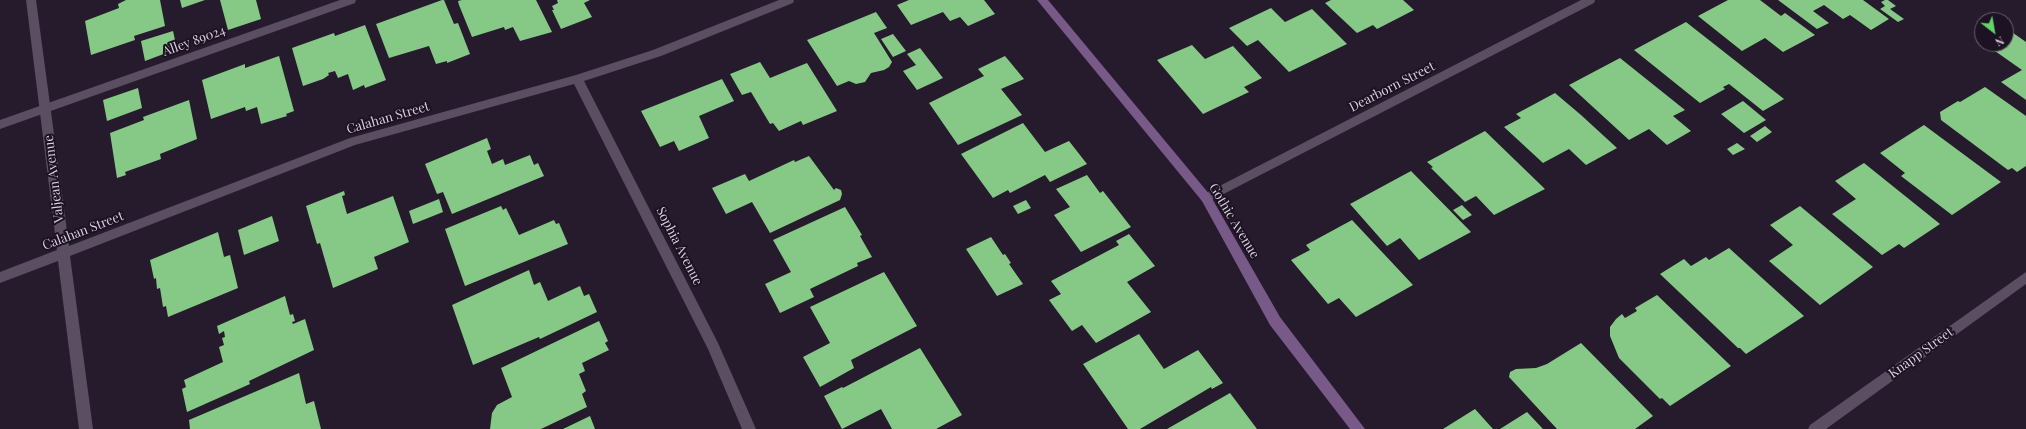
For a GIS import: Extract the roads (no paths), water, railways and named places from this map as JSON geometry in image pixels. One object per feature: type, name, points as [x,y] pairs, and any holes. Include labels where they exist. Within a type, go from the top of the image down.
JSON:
[{"type":"street","name":"Valjean Avenue","points":[[31,0],[46,108],[62,254],[86,429]]},
{"type":"street","name":"Alley 89024","points":[[0,125],[351,0]]},
{"type":"street","name":"Calahan Street","points":[[0,278],[354,141],[576,79],[657,53],[790,0]]},
{"type":"street","name":"Gothic Avenue","points":[[1042,0],[1206,198],[1275,321],[1358,429]]},
{"type":"street","name":"Dearborn Street","points":[[1206,198],[1590,0]]},
{"type":"street","name":"Sophia Avenue","points":[[576,79],[713,347],[749,429]]},
{"type":"street","name":"Knapp Street","points":[[1815,429],[2026,277]]}]
